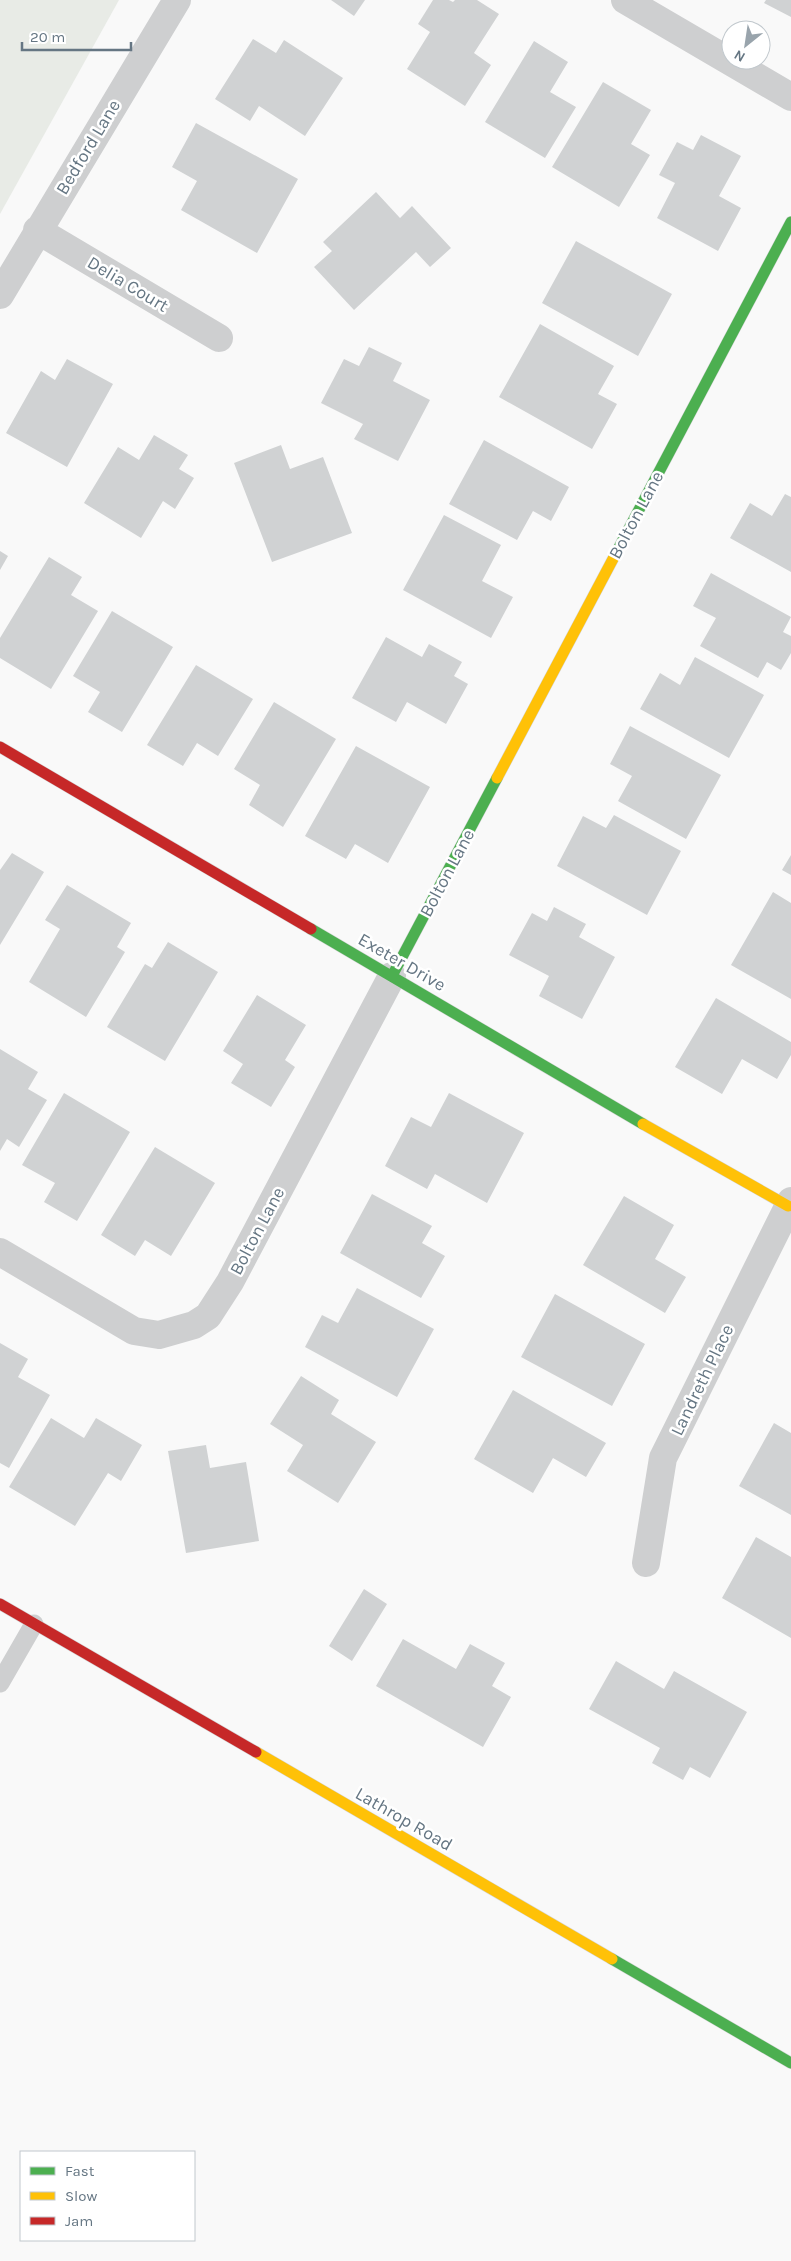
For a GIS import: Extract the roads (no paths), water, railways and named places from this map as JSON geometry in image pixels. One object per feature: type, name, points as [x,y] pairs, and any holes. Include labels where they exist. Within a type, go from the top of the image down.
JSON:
[{"type":"street","name":"Bedford Lane","points":[[0,295],[37,230],[178,0]]},
{"type":"street","points":[[625,0],[791,97]]},
{"type":"street","name":"Bolton Lane","points":[[0,1252],[134,1331],[160,1335],[194,1325],[208,1316],[230,1282],[791,222]]},
{"type":"street","name":"Delia Court","points":[[37,230],[219,338]]},
{"type":"street","name":"Exeter Drive","points":[[0,747],[615,1108],[789,1203]]},
{"type":"street","name":"Landreth Place","points":[[646,1563],[663,1458],[789,1203]]},
{"type":"street","name":"Lathrop Road","points":[[0,1604],[791,2063]]},
{"type":"lane","points":[[0,1683],[34,1624]]}]
